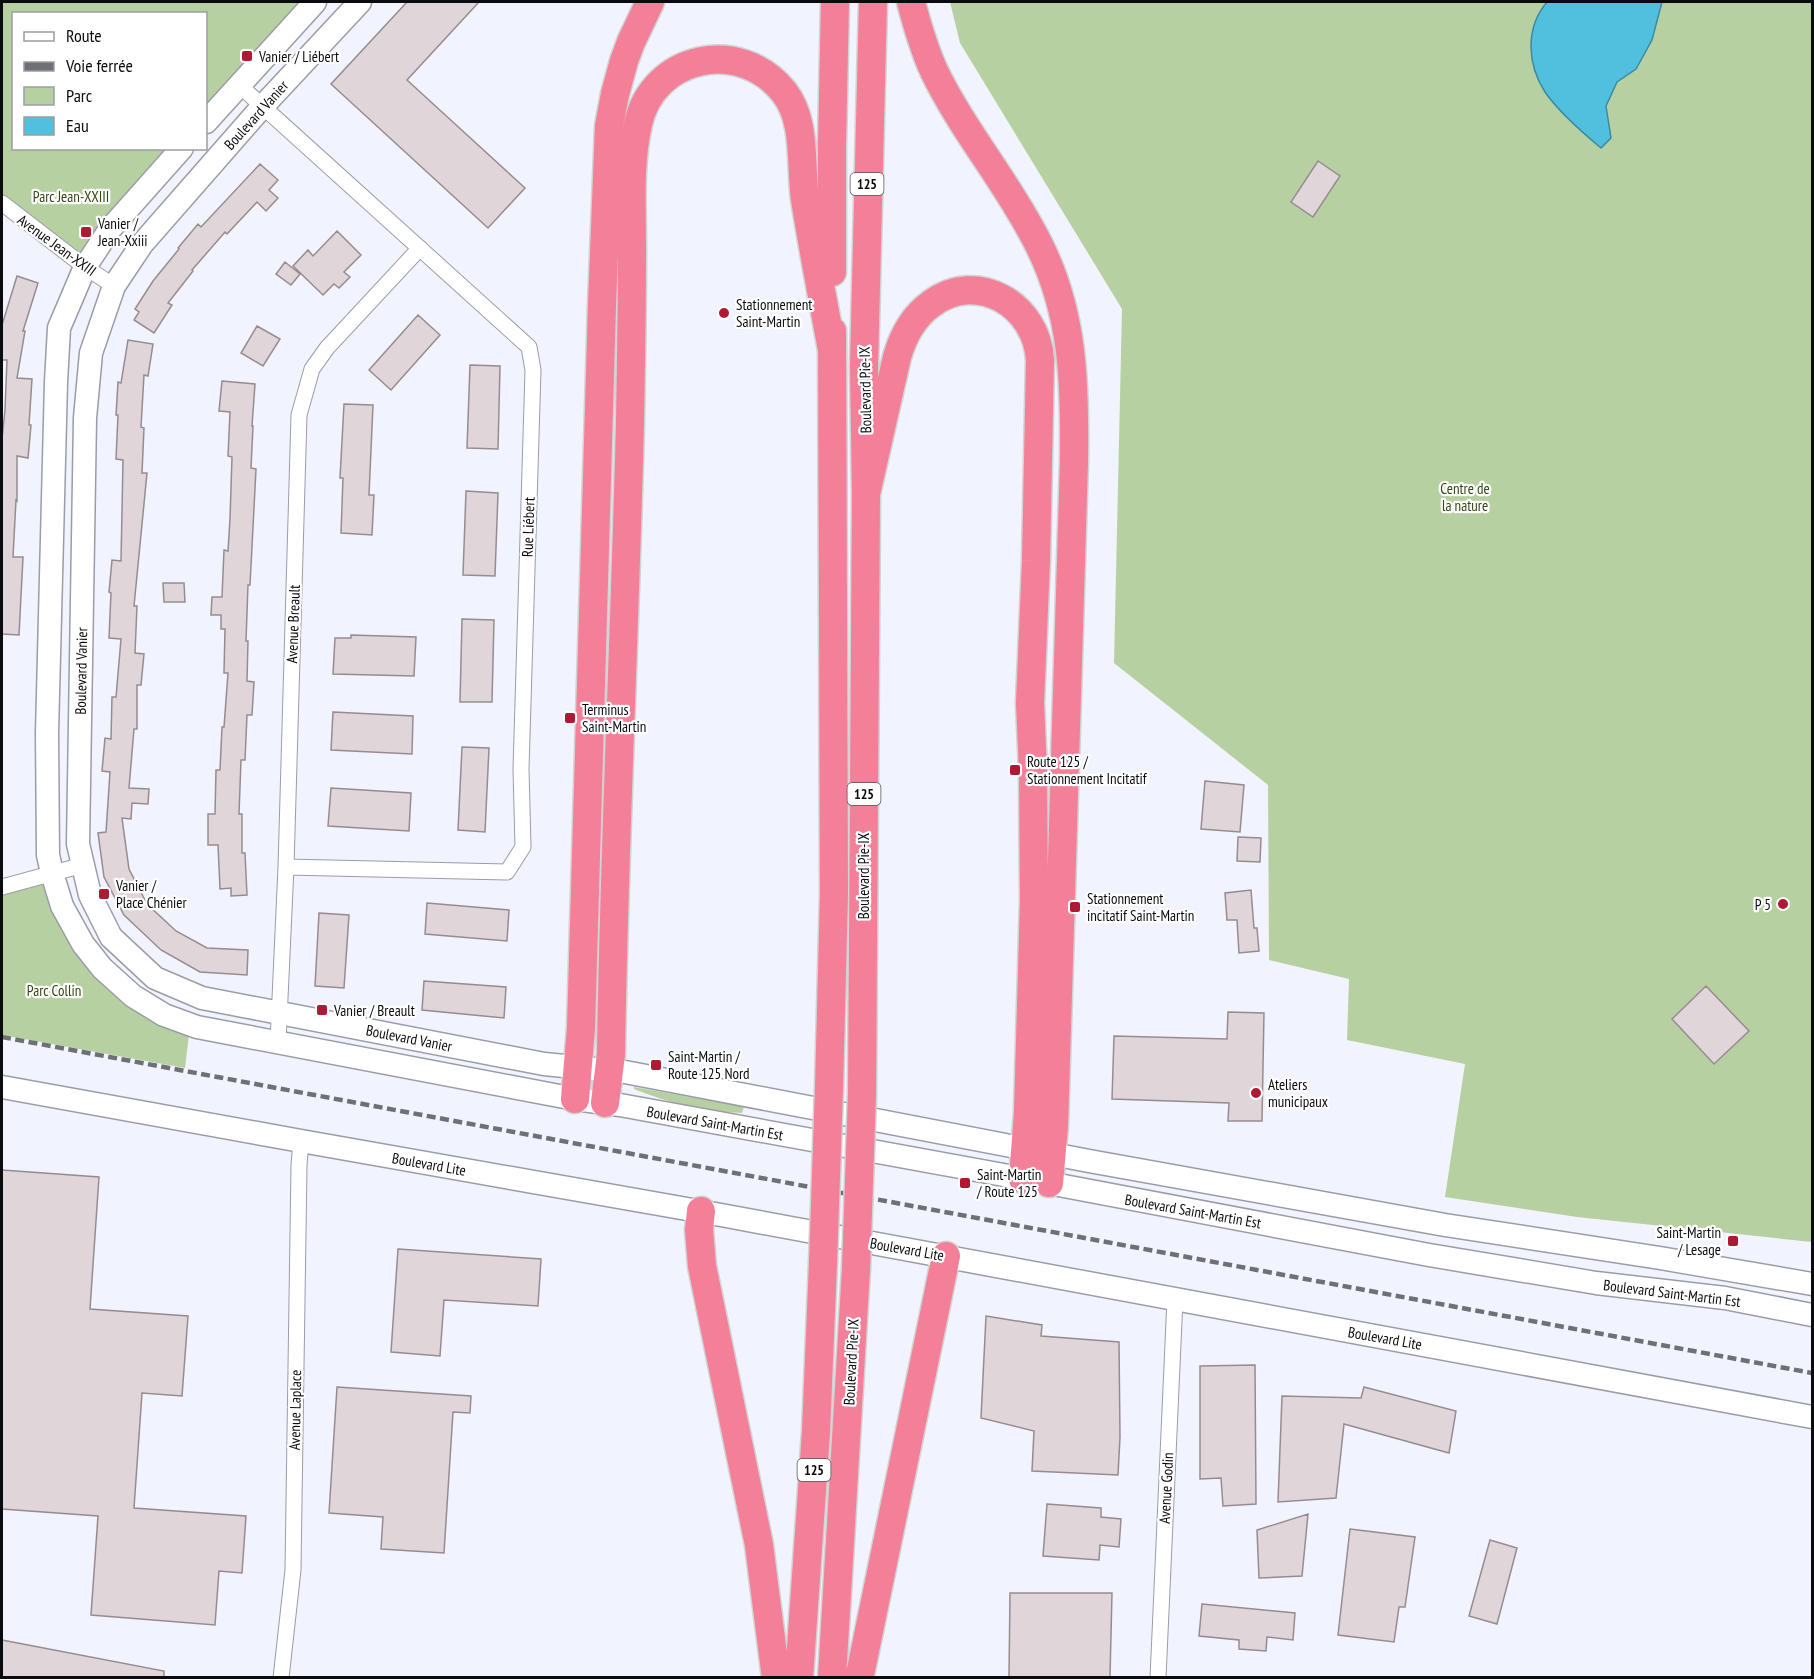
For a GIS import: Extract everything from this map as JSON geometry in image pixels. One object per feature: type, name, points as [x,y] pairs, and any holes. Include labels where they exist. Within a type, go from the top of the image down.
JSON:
[{"type":"highway","points":[[575,1099],[595,586],[609,126],[624,61],[650,2]]},
{"type":"highway","name":"Boulevard Pie-IX","points":[[799,1677],[816,1432],[834,894],[832,145],[835,2]]},
{"type":"highway","name":"Boulevard Pie-IX","points":[[832,1677],[856,1269],[862,1095],[866,494],[864,355],[873,2]]},
{"type":"highway","points":[[911,2],[921,38],[938,78],[1038,242],[1060,298],[1072,356],[1074,439],[1036,1181]]},
{"type":"highway","points":[[605,1103],[609,1071],[629,468],[633,158],[637,127],[644,105],[662,81],[680,67],[706,60],[735,61],[765,74],[791,102],[799,131],[805,196],[832,350]]},
{"type":"highway","points":[[866,494],[898,351],[915,319],[937,300],[951,293],[966,290],[986,292],[1000,297],[1013,306],[1025,317],[1033,330],[1038,343],[1040,360],[1036,561],[1030,703],[1034,900],[1028,1112],[1039,1151]]},
{"type":"highway","points":[[701,1211],[699,1230],[702,1266],[759,1545],[776,1677]]},
{"type":"highway","points":[[858,1677],[946,1256]]},
{"type":"street","points":[[207,121],[315,2]]},
{"type":"street","name":"Boulevard Vanier","points":[[360,2],[262,107],[142,244],[114,286],[92,352],[85,418],[78,844],[90,895],[111,936],[155,978],[202,998],[544,1064],[578,1068]]},
{"type":"street","name":"Rue Liébert","points":[[239,85],[529,347],[533,370],[521,769],[523,847],[507,872],[286,867]]},
{"type":"street","name":"Boulevard Vanier","points":[[180,150],[110,229],[85,267],[59,328],[47,733],[48,855],[62,906],[83,944],[102,968],[134,996],[164,1015],[197,1027],[575,1099]]},
{"type":"street","name":"Avenue Jean-XXIII","points":[[2,203],[85,267],[114,286]]},
{"type":"street","name":"Avenue Breault","points":[[278,1042],[286,867],[299,415],[312,369],[327,348],[420,248]]},
{"type":"street","points":[[2,887],[83,865]]},
{"type":"street","name":"Boulevard Saint-Martin Est","points":[[578,1068],[609,1071],[1480,1231],[1812,1284]]},
{"type":"street","name":"Boulevard Lite","points":[[2,1087],[701,1211],[1812,1417]]},
{"type":"street","name":"Boulevard Saint-Martin Est","points":[[575,1099],[1036,1181],[1429,1255],[1596,1283],[1725,1298],[1812,1315]]},
{"type":"street","name":"Avenue Laplace","points":[[281,1677],[292,1570],[301,1141]]},
{"type":"street","name":"Avenue Godin","points":[[1158,1677],[1175,1299]]},
{"type":"green space","name":"Parc Jean-XXIII","points":[[2,2],[302,2],[207,112],[207,12],[12,12],[12,150],[174,150],[79,260],[2,199]]},
{"type":"green space","name":"Centre de la nature","points":[[950,2],[1812,2],[1812,1242],[1577,1217],[1445,1197],[1465,1064],[1347,1040],[1349,979],[1269,960],[1268,785],[1114,663],[1122,309],[960,43]]},
{"type":"green space","name":"Parc Collin","points":[[48,873],[83,944],[190,1026],[185,1068],[2,1035],[2,888]]},
{"type":"green space","points":[[634,1087],[744,1107],[742,1113],[700,1109],[660,1099],[634,1089]]},
{"type":"water","points":[[1547,2],[1662,2],[1652,40],[1636,69],[1617,82],[1606,106],[1611,138],[1601,148],[1571,122],[1550,99],[1539,81],[1532,58],[1532,35],[1540,12]]},
{"type":"building","points":[[407,2],[479,2],[407,80],[525,188],[488,228],[331,84]]},
{"type":"building","points":[[1318,161],[1340,176],[1313,217],[1291,202]]},
{"type":"building","points":[[260,164],[278,180],[269,190],[278,198],[266,211],[257,202],[227,234],[225,232],[192,270],[168,303],[172,305],[154,333],[134,320],[139,312],[135,309],[178,248],[198,224],[201,227]]},
{"type":"building","points":[[337,231],[361,255],[344,272],[350,277],[339,288],[334,284],[323,295],[293,266],[308,250],[313,256]]},
{"type":"building","points":[[285,262],[300,274],[291,285],[276,274]]},
{"type":"building","points":[[17,276],[38,283],[23,331],[25,331],[17,378],[32,379],[28,458],[17,456],[13,557],[23,557],[19,635],[2,634],[2,439],[7,360],[2,360],[2,325]]},
{"type":"building","points":[[418,315],[440,335],[391,390],[369,370]]},
{"type":"building","points":[[257,326],[280,339],[263,366],[241,353]]},
{"type":"building","points":[[128,340],[153,344],[148,376],[144,375],[141,427],[144,428],[142,473],[147,473],[134,606],[137,606],[135,653],[144,654],[141,685],[137,685],[137,729],[134,729],[129,788],[149,789],[148,804],[132,803],[131,819],[122,818],[129,869],[147,904],[176,931],[207,948],[248,950],[247,975],[200,972],[161,950],[124,915],[104,877],[98,833],[106,832],[110,772],[102,771],[105,738],[111,739],[112,697],[116,697],[121,639],[109,638],[112,560],[121,561],[123,460],[116,459],[118,415],[116,415],[118,382],[121,383]]},
{"type":"building","points":[[470,365],[500,366],[498,449],[467,448]]},
{"type":"building","points":[[222,381],[255,384],[251,468],[256,469],[246,641],[248,641],[247,681],[254,682],[252,715],[247,715],[245,760],[241,760],[239,814],[242,814],[242,853],[245,853],[247,895],[231,896],[231,888],[220,889],[218,845],[208,845],[208,814],[215,814],[216,770],[220,770],[228,673],[224,673],[225,629],[221,629],[221,615],[211,615],[212,597],[222,597],[224,550],[228,551],[230,519],[232,457],[228,456],[230,412],[219,411]]},
{"type":"building","points":[[344,404],[373,405],[369,495],[374,495],[372,535],[341,533],[343,478],[340,478]]},
{"type":"building","points":[[466,491],[498,493],[495,576],[463,575]]},
{"type":"building","points":[[163,583],[184,583],[185,602],[164,602]]},
{"type":"building","points":[[462,619],[494,620],[492,702],[460,702]]},
{"type":"building","points":[[351,635],[416,637],[414,676],[333,674],[335,638],[351,638]]},
{"type":"building","points":[[333,712],[413,716],[412,754],[331,750]]},
{"type":"building","points":[[462,747],[489,748],[485,832],[458,830]]},
{"type":"building","points":[[1205,781],[1244,785],[1240,832],[1201,829]]},
{"type":"building","points":[[331,788],[411,793],[409,831],[328,826]]},
{"type":"building","points":[[1238,837],[1261,838],[1260,862],[1237,861]]},
{"type":"building","points":[[1251,890],[1254,928],[1257,928],[1259,951],[1239,953],[1237,920],[1227,920],[1225,893]]},
{"type":"building","points":[[427,903],[509,910],[507,941],[425,934]]},
{"type":"building","points":[[319,913],[349,915],[344,988],[315,986]]},
{"type":"building","points":[[424,981],[506,987],[504,1018],[422,1010]]},
{"type":"building","points":[[1706,986],[1749,1031],[1714,1064],[1672,1019]]},
{"type":"building","points":[[1228,1012],[1264,1013],[1262,1121],[1228,1121],[1229,1103],[1112,1099],[1114,1036],[1227,1039]]},
{"type":"building","points":[[2,1170],[99,1177],[90,1309],[188,1316],[182,1396],[142,1393],[134,1508],[246,1516],[242,1573],[219,1571],[215,1625],[91,1615],[98,1516],[2,1509]]},
{"type":"building","points":[[398,1249],[541,1259],[538,1306],[444,1300],[440,1356],[391,1352]]},
{"type":"building","points":[[986,1316],[1042,1325],[1041,1336],[1119,1342],[1118,1475],[1032,1471],[1034,1431],[981,1418]]},
{"type":"building","points":[[1255,1365],[1256,1504],[1223,1506],[1221,1478],[1200,1479],[1200,1366]]},
{"type":"building","points":[[337,1387],[471,1396],[470,1413],[453,1412],[444,1553],[381,1549],[383,1517],[329,1513]]},
{"type":"building","points":[[1364,1387],[1456,1411],[1449,1453],[1344,1424],[1336,1498],[1278,1502],[1282,1396],[1361,1398]]},
{"type":"building","points":[[1047,1504],[1101,1508],[1101,1517],[1121,1519],[1119,1547],[1100,1545],[1099,1560],[1043,1556]]},
{"type":"building","points":[[1308,1514],[1302,1576],[1259,1578],[1257,1530]]},
{"type":"building","points":[[1350,1529],[1415,1537],[1405,1607],[1399,1607],[1394,1642],[1338,1635]]},
{"type":"building","points":[[1490,1540],[1517,1548],[1497,1624],[1469,1616]]},
{"type":"building","points":[[1010,1593],[1112,1593],[1110,1677],[1009,1677]]},
{"type":"building","points":[[1202,1604],[1295,1613],[1293,1640],[1267,1637],[1266,1651],[1239,1649],[1239,1640],[1199,1636]]},
{"type":"building","points":[[2,1640],[164,1671],[164,1677],[2,1677]]},
{"type":"railway","points":[[2,1037],[1812,1373]]},
{"type":"place","name":"Vanier / Liébert","points":[[247,56]]},
{"type":"place","name":"Vanier / Jean-Xxiii","points":[[86,232]]},
{"type":"place","name":"Stationnement Saint-Martin","points":[[724,313]]},
{"type":"place","name":"Terminus Saint-Martin","points":[[570,718]]},
{"type":"place","name":"Route 125 / Stationnement Incitatif","points":[[1015,770]]},
{"type":"place","name":"Vanier / Place Chénier","points":[[104,894]]},
{"type":"place","name":"P 5","points":[[1783,904]]},
{"type":"place","name":"Stationnement incitatif Saint-Martin","points":[[1075,907]]},
{"type":"place","name":"Vanier / Breault","points":[[322,1010]]},
{"type":"place","name":"Saint-Martin / Route 125 Nord","points":[[656,1065]]},
{"type":"place","name":"Ateliers municipaux","points":[[1256,1093]]},
{"type":"place","name":"Saint-Martin / Route 125","points":[[965,1183]]},
{"type":"place","name":"Saint-Martin / Lesage","points":[[1733,1241]]}]
